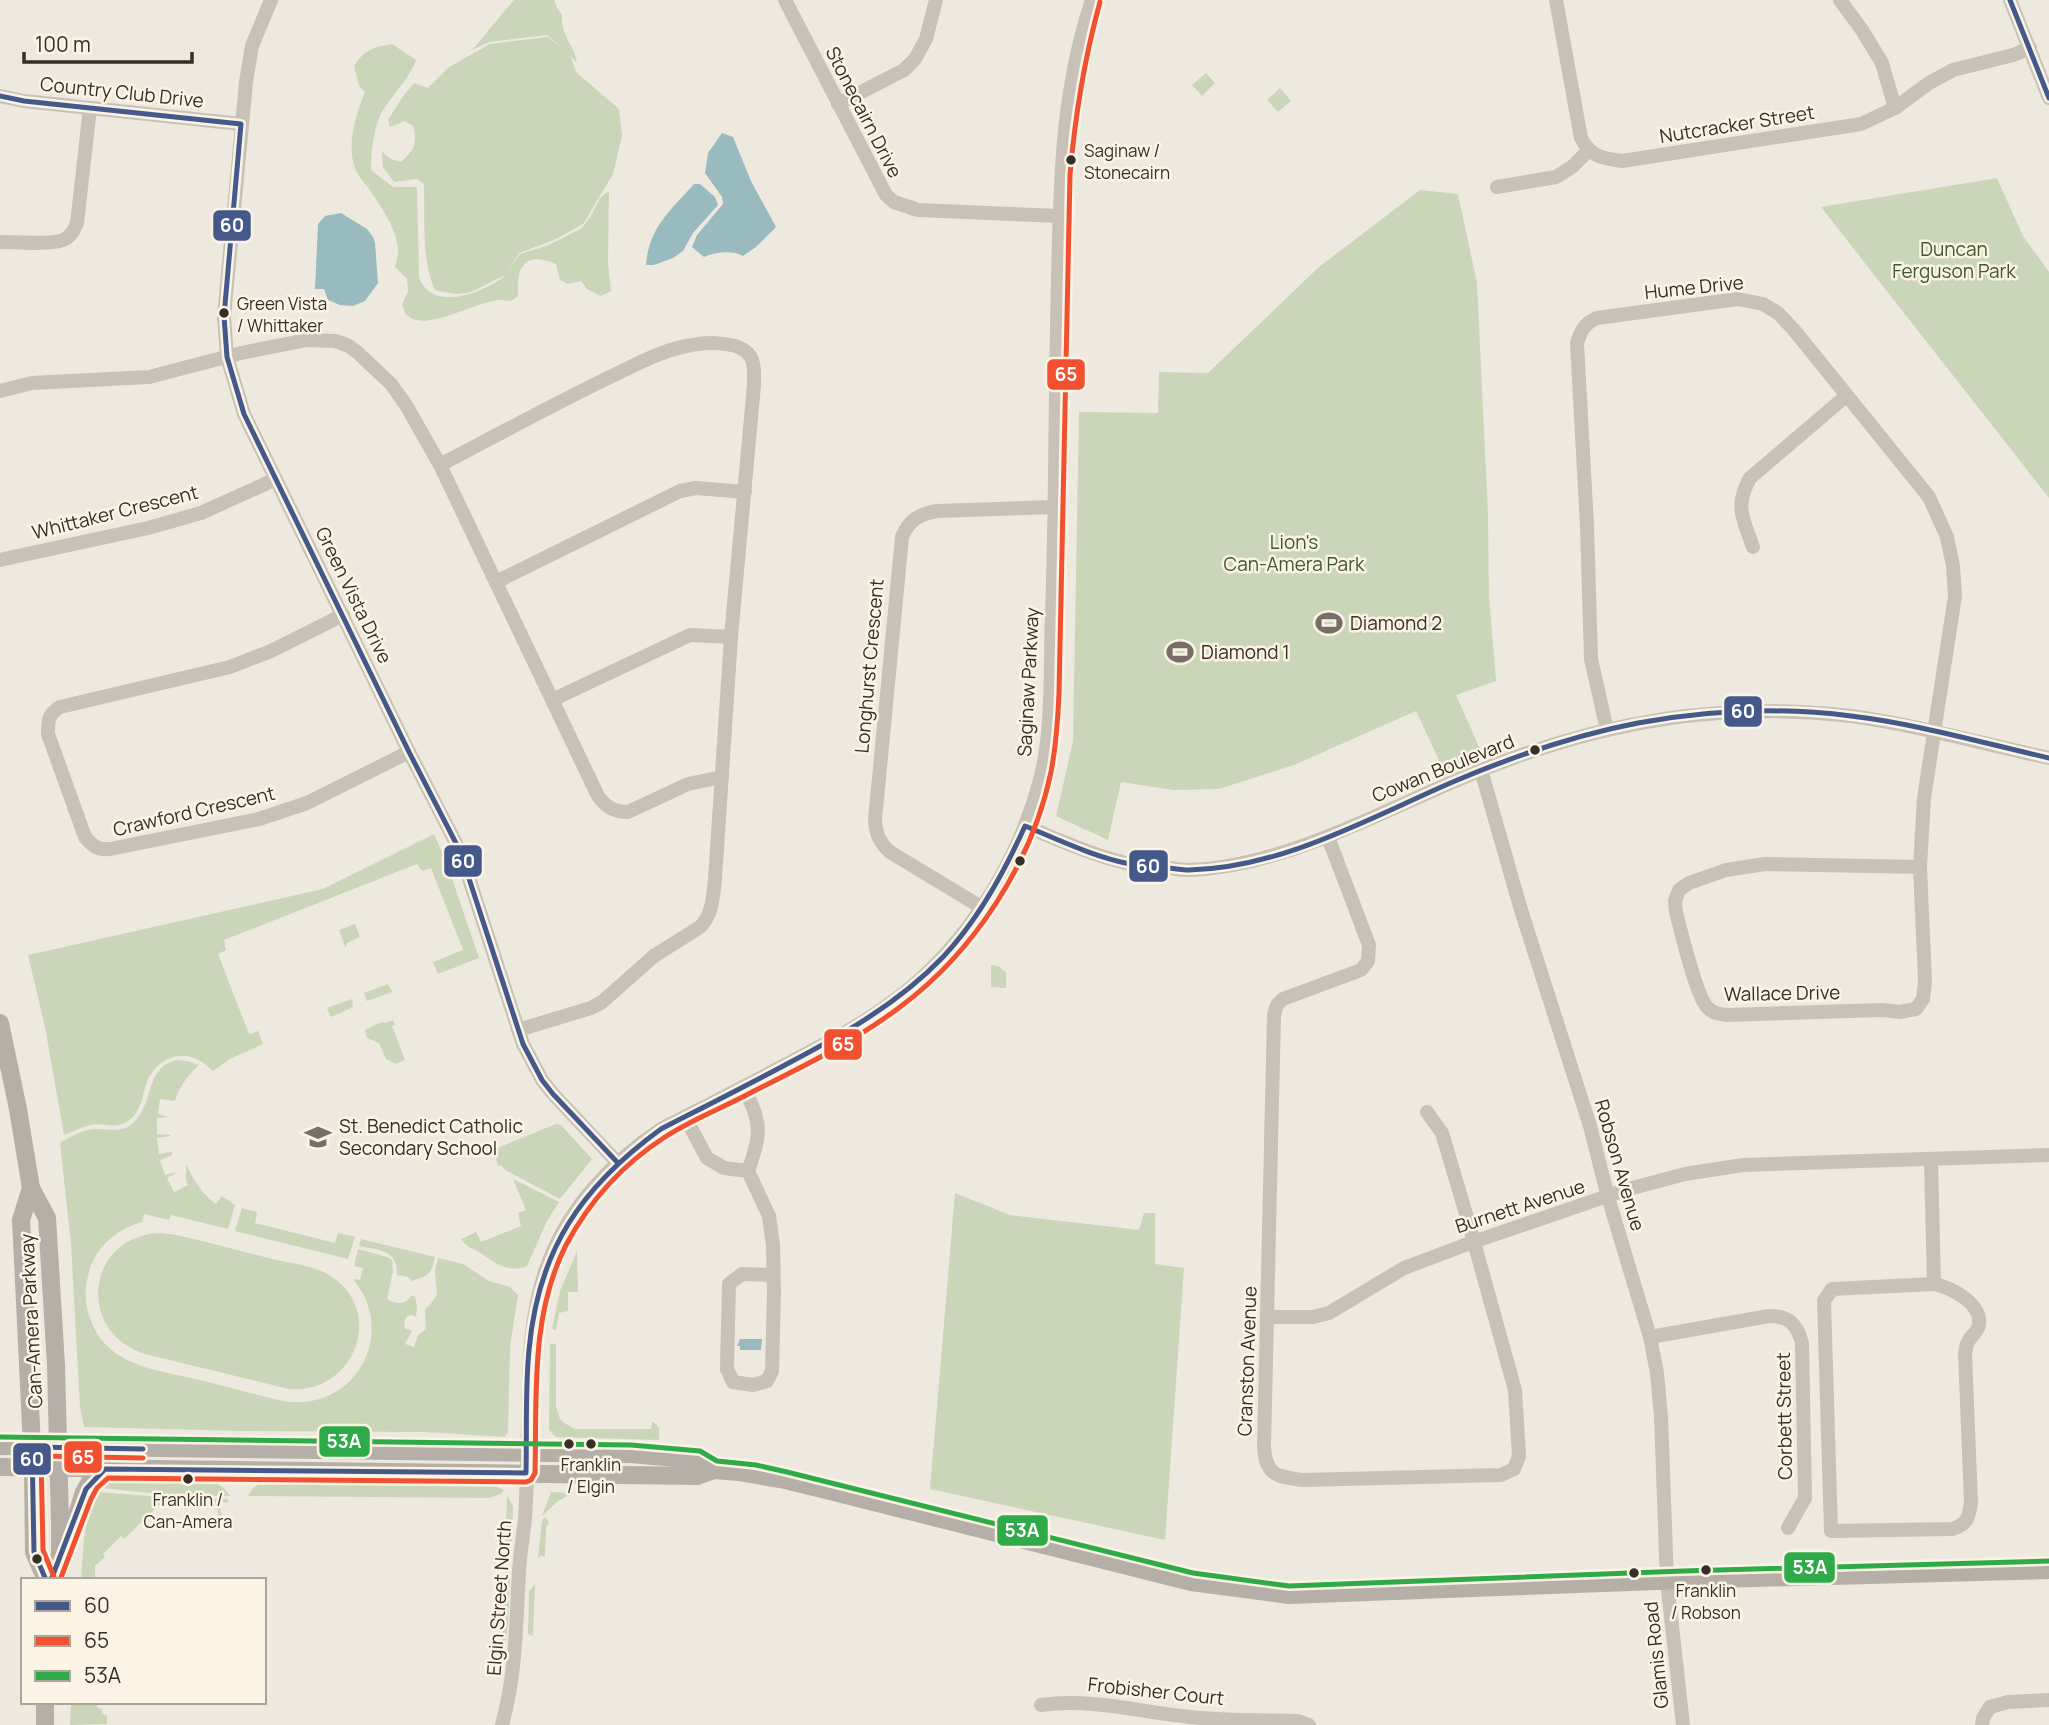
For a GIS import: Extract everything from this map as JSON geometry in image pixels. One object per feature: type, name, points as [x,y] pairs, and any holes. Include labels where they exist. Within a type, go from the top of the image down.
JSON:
[{"type":"main road","name":"Can-Amera Parkway","points":[[0,1023],[31,1188],[47,1219],[53,1303],[60,1554],[49,1578]]},
{"type":"main road","name":"Can-Amera Parkway","points":[[31,1188],[21,1220],[33,1468],[34,1552],[47,1578]]},
{"type":"main road","points":[[0,1446],[631,1454],[698,1460],[714,1470]]},
{"type":"main road","points":[[0,1468],[697,1476],[714,1470],[755,1474],[1191,1582],[1289,1595],[2049,1570]]},
{"type":"main road","points":[[60,1554],[74,1524],[84,1492],[91,1480],[105,1469]]},
{"type":"main road","points":[[45,1704],[45,1725]]},
{"type":"street","name":"Green Vista Drive","points":[[271,0],[252,46],[241,124],[224,316],[227,356],[244,414],[460,851],[518,1030],[542,1080],[617,1162]]},
{"type":"street","name":"Stonecairn Drive","points":[[785,0],[886,195],[894,202],[918,210],[1059,216]]},
{"type":"street","points":[[838,104],[904,69],[915,60],[926,39],[936,0]]},
{"type":"street","name":"Saginaw Parkway","points":[[526,1474],[531,1334],[548,1262],[575,1213],[617,1162],[653,1135],[841,1035],[893,1001],[928,972],[957,940],[981,907],[1002,874],[1025,825],[1042,770],[1048,726],[1056,507],[1056,357],[1061,165],[1069,97],[1093,0]]},
{"type":"street","points":[[1497,187],[1556,177],[1572,167],[1588,151],[1581,138],[1556,0]]},
{"type":"street","points":[[1840,0],[1882,63],[1895,107]]},
{"type":"street","points":[[2010,0],[2049,98]]},
{"type":"street","name":"Nutcracker Street","points":[[1588,151],[1604,159],[1622,161],[1861,124],[1895,107],[1953,70],[2030,48]]},
{"type":"street","name":"Country Club Drive","points":[[0,96],[24,101],[241,124]]},
{"type":"street","points":[[0,242],[63,240],[72,233],[77,223],[90,108]]},
{"type":"street","name":"Hume Drive","points":[[1607,730],[1591,659],[1577,343],[1580,332],[1587,323],[1597,317],[1749,299],[1763,303],[1778,313],[1794,330],[1929,497],[1947,537],[1954,566],[1955,596],[1935,732]]},
{"type":"street","points":[[0,391],[32,383],[149,377],[227,356],[307,340],[335,341],[347,345],[391,384],[440,464],[604,804],[620,812],[628,812],[688,784],[722,776]]},
{"type":"street","points":[[440,464],[645,360],[692,344],[723,344],[745,351],[754,366],[731,637],[713,901],[706,921],[641,966],[602,1002],[580,1012],[518,1030]]},
{"type":"street","points":[[1752,547],[1740,509],[1742,493],[1751,478],[1846,396]]},
{"type":"street","name":"Whittaker Crescent","points":[[0,560],[148,528],[201,513],[276,479]]},
{"type":"street","points":[[496,582],[680,491],[695,488],[744,492]]},
{"type":"street","name":"Longhurst Crescent","points":[[981,907],[890,852],[881,845],[876,834],[875,820],[901,537],[907,526],[924,513],[1056,507]]},
{"type":"street","name":"Crawford Crescent","points":[[343,615],[271,651],[230,667],[60,707],[52,712],[48,720],[48,734],[85,837],[101,850],[259,819],[307,803],[409,752]]},
{"type":"street","points":[[552,700],[690,635],[731,637]]},
{"type":"street","name":"Cowan Boulevard","points":[[1025,825],[1072,845],[1130,864],[1187,870],[1249,862],[1328,837],[1481,770],[1544,747],[1607,730],[1665,719],[1731,712],[1850,716],[2049,758]]},
{"type":"street","name":"Wallace Drive","points":[[1920,867],[1765,864],[1726,870],[1689,883],[1679,890],[1675,901],[1676,912],[1706,1007],[1714,1013],[1727,1015],[1883,1010],[1900,1012],[1916,1009],[1923,999],[1925,981],[1920,867],[1924,799],[1935,732]]},
{"type":"street","name":"Robson Avenue","points":[[1481,770],[1521,910],[1590,1126],[1608,1197],[1650,1337],[1661,1417],[1667,1581]]},
{"type":"street","name":"Cranston Avenue","points":[[1328,837],[1369,945],[1368,961],[1361,970],[1350,975],[1283,999],[1277,1005],[1274,1016],[1264,1446],[1265,1461],[1271,1472],[1284,1478],[1303,1480],[1501,1475],[1514,1469],[1519,1456],[1515,1390],[1473,1242]]},
{"type":"street","points":[[743,1087],[759,1125],[758,1144],[748,1171],[769,1216],[772,1245],[773,1275],[772,1371],[767,1381],[753,1385],[733,1382],[727,1369],[729,1284],[742,1275],[773,1275]]},
{"type":"street","points":[[1427,1112],[1442,1133],[1473,1242]]},
{"type":"street","points":[[685,1117],[707,1158],[724,1168],[748,1171]]},
{"type":"street","name":"Burnett Avenue","points":[[1268,1317],[1313,1317],[1329,1313],[1404,1268],[1625,1190],[1685,1174],[1743,1165],[2049,1155]]},
{"type":"street","points":[[1931,1159],[1934,1284]]},
{"type":"street","points":[[1934,1284],[1946,1286],[1976,1307],[1980,1318],[1978,1330],[1968,1342],[1965,1353],[1971,1503],[1969,1517],[1961,1527],[1952,1529],[1832,1531],[1824,1301],[1832,1289],[1934,1284]]},
{"type":"street","name":"Corbett Street","points":[[1650,1337],[1769,1316],[1780,1316],[1798,1329],[1802,1343],[1805,1498],[1788,1528]]},
{"type":"street","name":"Elgin Street North","points":[[505,1724],[512,1686],[526,1474]]},
{"type":"street","name":"Glamis Road","points":[[1667,1581],[1683,1725]]},
{"type":"street","points":[[1982,1725],[1990,1707],[2008,1702],[2049,1700]]},
{"type":"street","name":"Frobisher Court","points":[[1041,1704],[1066,1701],[1104,1704],[1192,1718],[1298,1721],[1309,1725]]},
{"type":"green space","points":[[514,0],[554,0],[562,14],[563,28],[575,56],[577,63],[570,55],[576,72],[619,109],[622,136],[613,174],[583,224],[554,240],[519,253],[508,270],[520,254],[549,245],[582,228],[600,198],[609,191],[608,263],[611,291],[601,296],[587,289],[581,281],[568,284],[560,280],[556,264],[537,259],[525,264],[521,269],[518,296],[511,301],[490,301],[437,319],[414,319],[406,314],[402,304],[408,291],[407,279],[395,267],[398,251],[392,228],[354,165],[352,137],[365,92],[359,86],[354,66],[361,56],[370,50],[392,44],[416,60],[377,123],[371,170],[393,187],[417,187],[419,277],[425,288],[435,295],[447,297],[473,293],[486,288],[506,275],[465,293],[435,290],[426,252],[424,184],[417,179],[394,182],[383,167],[382,152],[401,162],[414,146],[413,126],[405,121],[390,127],[388,120],[414,83],[428,88],[449,67],[490,44],[548,37],[568,53],[547,35],[489,42],[472,50]]},
{"type":"green space","points":[[1206,73],[1215,83],[1202,96],[1192,85]]},
{"type":"green space","points":[[1280,88],[1291,101],[1278,112],[1267,100]]},
{"type":"green space","name":"Duncan Ferguson Park","points":[[1997,178],[2023,236],[2049,272],[2049,498],[1821,207]]},
{"type":"green space","name":"Lion's Can-Amera Park","points":[[1420,190],[1458,194],[1477,283],[1488,514],[1489,597],[1496,681],[1456,695],[1482,753],[1444,771],[1416,711],[1294,765],[1219,789],[1173,790],[1121,782],[1108,840],[1056,816],[1073,741],[1079,412],[1158,413],[1159,372],[1208,373],[1319,267]]},
{"type":"green space","points":[[434,834],[479,958],[438,974],[433,962],[463,950],[431,868],[422,871],[417,864],[224,940],[226,950],[218,954],[249,1034],[258,1031],[263,1044],[230,1059],[213,1071],[192,1057],[176,1056],[169,1059],[151,1075],[138,1109],[128,1121],[118,1125],[90,1125],[64,1135],[45,1027],[28,955],[323,889]]},
{"type":"green space","points":[[355,924],[360,937],[347,943],[345,947],[339,930]]},
{"type":"green space","points":[[991,965],[1006,972],[1006,988],[991,987]]},
{"type":"green space","points":[[388,984],[392,992],[367,1001],[364,993]]},
{"type":"green space","points":[[352,999],[353,1007],[331,1017],[327,1008]]},
{"type":"green space","points":[[393,1020],[395,1025],[392,1026],[405,1060],[396,1064],[386,1059],[379,1043],[367,1038],[365,1030]]},
{"type":"green space","points":[[177,1060],[199,1065],[184,1082],[175,1101],[160,1099],[158,1114],[170,1117],[157,1118],[157,1134],[170,1135],[157,1138],[159,1154],[172,1152],[172,1155],[160,1160],[165,1175],[178,1172],[167,1178],[174,1192],[188,1185],[186,1164],[198,1186],[211,1200],[216,1204],[222,1196],[235,1205],[228,1229],[171,1215],[169,1220],[144,1214],[142,1222],[123,1229],[107,1241],[91,1266],[86,1297],[90,1318],[108,1347],[120,1356],[151,1369],[284,1401],[309,1401],[331,1395],[349,1382],[362,1365],[370,1345],[371,1323],[366,1301],[353,1279],[360,1280],[363,1268],[354,1266],[358,1249],[392,1260],[393,1271],[387,1299],[401,1303],[412,1295],[415,1297],[416,1317],[407,1316],[404,1322],[405,1328],[412,1331],[405,1344],[414,1347],[418,1335],[426,1329],[425,1310],[437,1294],[435,1271],[438,1258],[463,1264],[489,1281],[510,1287],[518,1295],[510,1347],[508,1433],[504,1437],[425,1432],[84,1427],[80,1408],[71,1244],[60,1143],[87,1130],[119,1130],[128,1127],[144,1107],[159,1070]]},
{"type":"green space","points":[[556,1124],[561,1125],[592,1159],[560,1199],[505,1170],[501,1165],[498,1166],[497,1148]]},
{"type":"green space","points":[[513,1179],[559,1202],[547,1221],[527,1266],[514,1269],[496,1263],[461,1239],[476,1232],[481,1242],[521,1226],[518,1213],[526,1210]]},
{"type":"green space","points":[[955,1193],[1010,1215],[1139,1230],[1144,1213],[1155,1213],[1155,1264],[1184,1268],[1165,1540],[930,1489]]},
{"type":"green space","points":[[242,1208],[257,1212],[255,1223],[335,1243],[338,1233],[355,1237],[348,1259],[235,1231]]},
{"type":"green space","points":[[161,1233],[317,1269],[329,1275],[347,1290],[356,1308],[359,1328],[356,1347],[346,1364],[331,1378],[312,1387],[289,1389],[145,1354],[122,1342],[107,1326],[99,1306],[99,1286],[105,1266],[117,1250],[136,1238]]},
{"type":"green space","points":[[361,1239],[435,1257],[432,1268],[425,1276],[412,1281],[408,1277],[397,1275],[397,1266],[391,1256],[359,1246]]},
{"type":"green space","points":[[577,1251],[578,1292],[568,1292],[568,1311],[559,1313],[556,1330],[552,1329],[560,1291]]},
{"type":"green space","points":[[550,1344],[556,1344],[556,1407],[564,1423],[575,1429],[651,1429],[654,1422],[659,1428],[659,1440],[556,1437],[549,1430]]},
{"type":"green space","points":[[110,1478],[216,1483],[230,1496],[167,1495],[93,1487]]},
{"type":"green space","points":[[299,1479],[490,1484],[504,1490],[501,1494],[489,1498],[248,1496],[253,1488],[260,1484],[262,1486]]},
{"type":"green space","points":[[99,1492],[228,1499],[228,1503],[222,1502],[222,1523],[219,1524],[217,1505],[160,1504],[124,1539],[121,1536],[103,1554],[105,1557],[95,1566],[95,1578],[81,1578],[87,1523],[93,1501]]},
{"type":"green space","points":[[551,1492],[573,1493],[558,1501],[542,1516]]},
{"type":"green space","points":[[507,1495],[513,1506],[511,1561],[505,1561]]},
{"type":"green space","points":[[545,1517],[549,1522],[546,1528],[545,1557],[538,1558],[542,1521]]},
{"type":"green space","points":[[505,1569],[508,1569],[510,1577],[508,1627],[501,1665]]},
{"type":"green space","points":[[535,1584],[533,1636],[528,1634],[529,1591]]},
{"type":"green space","points":[[71,1704],[96,1704],[102,1710],[102,1714],[107,1715],[107,1724],[70,1725]]},
{"type":"water","points":[[722,133],[733,137],[751,181],[776,227],[743,256],[724,252],[704,257],[692,247],[697,235],[723,204],[722,197],[705,173],[708,153]]},
{"type":"water","points":[[694,184],[700,184],[715,197],[718,205],[693,233],[683,251],[673,258],[646,265],[656,230]]},
{"type":"water","points":[[341,213],[367,229],[375,243],[378,283],[365,301],[353,306],[328,300],[324,289],[315,289],[318,224],[325,216]]},
{"type":"water","points":[[740,1339],[762,1339],[761,1350],[740,1350],[740,1346],[737,1346]]},
{"type":"transit line","name":"60","points":[[2010,0],[2049,98]]},
{"type":"transit line","name":"65","points":[[61,1578],[91,1499],[97,1488],[108,1478],[531,1480],[535,1473],[536,1386],[546,1300],[566,1245],[596,1199],[635,1159],[665,1137],[829,1052],[900,1007],[952,960],[996,903],[1030,839],[1051,772],[1055,742],[1059,693],[1070,175],[1081,88],[1100,2]]},
{"type":"transit line","name":"60","points":[[0,96],[24,101],[241,124],[224,316],[227,357],[244,414],[460,851],[523,1044],[542,1080],[553,1094],[617,1162]]},
{"type":"transit line","name":"60","points":[[52,1578],[86,1489],[105,1469],[526,1473],[527,1381],[534,1314],[542,1281],[554,1251],[586,1198],[608,1174],[661,1129],[827,1042],[888,1004],[926,974],[956,942],[979,911],[1025,826],[1090,853],[1130,864],[1186,870],[1224,867],[1258,860],[1326,838],[1455,781],[1545,747],[1638,723],[1717,713],[1798,711],[1876,719],[2049,758]]},
{"type":"transit line","name":"53A","points":[[0,1437],[631,1445],[700,1451],[717,1461],[756,1465],[787,1472],[1193,1573],[1289,1586],[2049,1561]]},
{"type":"transit line","name":"60","points":[[45,1578],[34,1552],[32,1447],[143,1449]]},
{"type":"transit line","name":"65","points":[[54,1577],[43,1550],[41,1456],[143,1458]]},
{"type":"place","name":"Saginaw / Stonecairn","points":[[1071,160]]},
{"type":"place","name":"Green Vista / Whittaker","points":[[224,313]]},
{"type":"place","name":"Diamond 2","points":[[1329,623]]},
{"type":"place","name":"Diamond 1","points":[[1180,652]]},
{"type":"place","name":"St. Benedict Catholic Secondary School","points":[[318,1137]]},
{"type":"place","name":"Franklin / Elgin","points":[[591,1444]]},
{"type":"place","name":"Franklin / Can-Amera","points":[[188,1479]]},
{"type":"place","name":"Franklin / Robson","points":[[1706,1570]]}]
